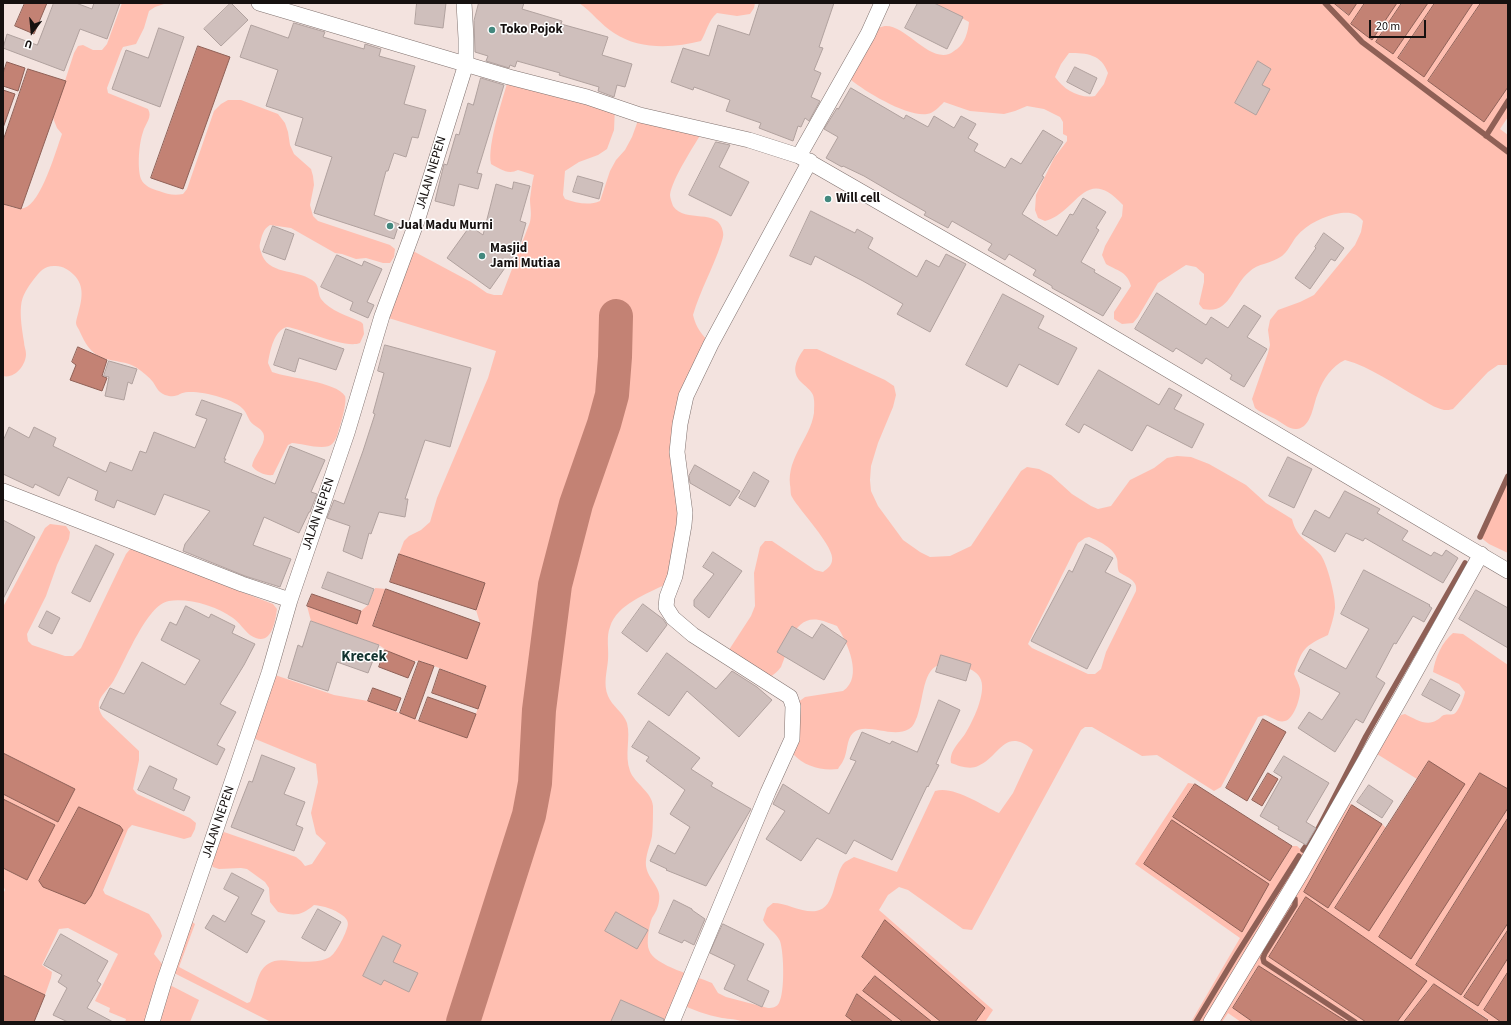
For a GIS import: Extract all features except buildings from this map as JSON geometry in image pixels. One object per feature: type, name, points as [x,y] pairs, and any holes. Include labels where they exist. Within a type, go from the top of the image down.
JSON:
[{"type":"street","points":[[259,3],[509,77],[586,97],[640,115],[749,140],[804,158],[1065,309],[1508,570]]},
{"type":"street","name":"JALAN NEPEN","points":[[152,1022],[164,982],[269,673],[290,600],[347,433],[382,316],[417,221],[466,64],[464,3]]},
{"type":"street","points":[[672,1022],[768,792],[792,739],[794,719],[793,706],[790,698],[693,635],[673,618],[666,607],[667,597],[674,576],[685,513],[677,452],[680,424],[686,396],[804,158],[868,34],[882,3]]},
{"type":"street","points":[[3,490],[242,584],[290,600]]},
{"type":"street","points":[[1211,1022],[1304,868],[1481,554]]},
{"type":"shaded area","points":[[25,3],[47,3],[34,34],[15,26]]},
{"type":"shaded area","points":[[122,3],[167,3],[155,7],[149,11],[144,28],[136,44],[123,47],[107,88],[108,93],[148,109],[150,115],[144,129],[139,156],[139,169],[141,179],[144,184],[168,194],[183,194],[187,189],[214,111],[228,100],[241,100],[278,114],[285,123],[290,145],[294,154],[311,169],[314,185],[310,205],[313,216],[318,221],[390,245],[395,249],[394,257],[390,263],[383,263],[366,258],[356,259],[335,253],[291,228],[270,225],[264,231],[260,246],[264,259],[269,265],[298,274],[315,282],[321,299],[329,307],[361,322],[363,324],[364,334],[360,343],[353,344],[335,341],[287,327],[279,332],[271,347],[268,363],[272,372],[332,387],[340,391],[345,396],[345,402],[341,423],[333,443],[330,446],[325,447],[296,443],[288,445],[273,475],[261,473],[252,466],[254,459],[263,443],[264,436],[262,431],[250,421],[245,411],[240,406],[218,396],[202,393],[185,392],[176,396],[165,395],[159,391],[148,376],[137,368],[129,364],[103,358],[91,350],[76,324],[82,293],[80,284],[74,275],[68,270],[59,266],[49,266],[43,269],[36,276],[26,291],[22,302],[21,319],[26,358],[22,367],[16,373],[3,376],[3,204],[16,208],[24,208],[36,197],[42,187],[62,134],[57,128],[53,118],[74,53],[78,46],[83,45],[93,50],[102,50],[107,44]]},
{"type":"shaded area","points":[[579,3],[755,3],[750,14],[737,16],[717,13],[701,41],[680,45],[657,46],[645,45],[624,39],[609,30]]},
{"type":"shaded area","points":[[934,3],[1334,3],[1348,15],[1357,3],[1365,3],[1351,24],[1372,40],[1397,3],[1402,3],[1376,42],[1393,54],[1428,3],[1435,3],[1398,57],[1424,77],[1473,3],[1481,3],[1428,81],[1484,122],[1508,87],[1508,117],[1500,129],[1508,135],[1508,365],[1498,365],[1488,372],[1451,410],[1444,410],[1434,406],[1374,372],[1345,360],[1332,369],[1325,378],[1318,393],[1309,420],[1302,427],[1294,429],[1289,427],[1255,408],[1252,399],[1270,345],[1268,330],[1270,320],[1278,310],[1314,295],[1355,245],[1361,232],[1363,221],[1358,216],[1351,213],[1341,213],[1328,216],[1311,224],[1296,237],[1288,250],[1282,256],[1278,259],[1256,267],[1249,272],[1225,304],[1219,308],[1212,310],[1203,309],[1199,304],[1204,282],[1204,274],[1196,267],[1186,265],[1158,283],[1133,323],[1122,324],[1114,319],[1114,312],[1131,286],[1124,274],[1106,264],[1102,255],[1105,246],[1122,216],[1123,205],[1110,193],[1099,189],[1090,189],[1056,216],[1045,221],[1038,218],[1035,210],[1036,195],[1054,158],[1067,141],[1067,136],[1063,134],[1063,122],[1060,117],[1044,109],[1027,106],[1004,114],[970,111],[944,102],[932,112],[927,114],[919,114],[909,112],[887,103],[851,80],[854,66],[865,46],[873,33],[882,27],[891,27],[900,31],[930,51],[939,55],[949,54],[960,47],[966,37],[969,22]],"holes":[[[1069,53],[1087,54],[1097,58],[1108,73],[1104,84],[1095,96],[1089,97],[1078,95],[1068,90],[1055,77],[1061,64]]]},
{"type":"shaded area","points":[[1334,3],[1357,3],[1349,15]]},
{"type":"shaded area","points":[[1365,3],[1397,3],[1372,40],[1351,24]]},
{"type":"shaded area","points":[[1402,3],[1428,3],[1393,54],[1376,42]]},
{"type":"shaded area","points":[[1435,3],[1473,3],[1424,77],[1398,58]]},
{"type":"shaded area","points":[[1481,3],[1508,3],[1508,87],[1484,122],[1428,81]]},
{"type":"shaded area","points":[[198,46],[230,57],[183,189],[151,178]]},
{"type":"shaded area","points":[[7,62],[25,68],[18,91],[3,86],[3,74]]},
{"type":"shaded area","points":[[28,69],[66,81],[21,209],[3,204],[3,141]]},
{"type":"shaded area","points":[[509,77],[615,107],[614,130],[607,149],[598,155],[579,162],[565,171],[563,195],[565,199],[578,203],[587,204],[600,201],[610,171],[632,137],[640,115],[704,129],[679,171],[672,188],[670,198],[673,206],[678,211],[685,214],[715,220],[720,224],[723,232],[723,238],[718,253],[693,315],[700,331],[711,344],[680,424],[685,513],[666,584],[642,596],[619,612],[610,627],[608,635],[606,682],[608,696],[627,723],[628,765],[632,776],[650,796],[653,806],[652,836],[646,866],[649,875],[659,892],[659,901],[650,925],[648,947],[653,956],[667,966],[712,983],[718,993],[726,997],[768,1008],[776,1006],[781,998],[782,990],[782,954],[780,941],[763,920],[767,908],[773,903],[778,903],[811,911],[816,911],[823,908],[828,904],[841,867],[845,862],[854,857],[897,872],[935,791],[942,790],[959,793],[999,813],[1013,793],[1033,750],[1023,743],[1015,741],[1009,742],[1003,746],[985,762],[978,766],[972,768],[951,763],[953,751],[965,734],[975,715],[982,693],[982,686],[980,677],[974,672],[965,667],[950,664],[940,665],[933,669],[928,676],[917,717],[911,728],[902,732],[872,729],[858,730],[851,736],[845,758],[838,769],[813,767],[802,762],[793,754],[793,706],[805,697],[843,691],[849,685],[852,677],[852,659],[837,626],[819,620],[810,620],[803,623],[797,628],[789,643],[781,667],[776,673],[769,677],[725,656],[751,616],[755,606],[754,573],[760,547],[765,541],[772,541],[815,570],[823,572],[830,566],[832,561],[832,555],[823,538],[796,503],[791,493],[790,475],[792,466],[812,422],[814,413],[813,395],[798,378],[795,369],[797,361],[804,349],[817,349],[885,380],[894,386],[896,395],[893,407],[878,443],[871,466],[871,491],[878,506],[903,540],[930,557],[950,556],[971,546],[1021,471],[1027,467],[1039,469],[1051,475],[1072,494],[1098,509],[1111,506],[1130,480],[1154,468],[1167,458],[1177,456],[1191,457],[1209,464],[1246,485],[1266,503],[1292,519],[1294,526],[1303,539],[1316,549],[1323,558],[1333,589],[1335,611],[1328,635],[1314,642],[1305,649],[1299,659],[1294,674],[1300,689],[1300,693],[1294,712],[1285,721],[1277,721],[1265,715],[1258,717],[1221,787],[1214,791],[1157,755],[1142,756],[1092,727],[1085,727],[1081,730],[972,930],[963,929],[908,890],[899,887],[888,895],[879,910],[993,1010],[985,1022],[975,1022],[985,1008],[862,957],[941,1022],[932,1022],[875,976],[864,991],[903,1022],[893,1022],[857,994],[846,1016],[854,1022],[744,1022],[711,1015],[680,1004],[672,1022],[271,1022],[168,970],[164,982],[199,1000],[190,1022],[125,1022],[126,1019],[109,1012],[110,1008],[95,1001],[118,954],[68,928],[59,929],[42,965],[52,972],[45,995],[3,975],[3,894],[5,890],[3,885],[3,868],[27,880],[54,825],[3,799],[3,794],[58,822],[75,789],[3,753],[3,607],[45,528],[50,524],[66,526],[70,532],[69,539],[57,565],[46,596],[27,634],[28,641],[32,645],[65,656],[73,656],[81,648],[126,554],[131,548],[142,550],[226,586],[273,604],[277,609],[271,632],[263,639],[250,635],[233,618],[219,610],[202,604],[177,600],[169,601],[161,605],[153,612],[137,635],[114,680],[99,702],[103,717],[139,751],[139,760],[133,789],[137,794],[190,818],[196,823],[191,837],[184,839],[132,825],[128,829],[103,890],[105,894],[149,914],[160,930],[162,936],[154,954],[167,970],[186,918],[195,924],[179,967],[247,1003],[250,1002],[261,971],[268,964],[279,960],[311,962],[326,959],[330,957],[337,949],[347,929],[348,922],[344,917],[336,911],[321,906],[314,905],[298,914],[278,912],[270,902],[269,888],[265,882],[247,869],[219,869],[213,867],[211,863],[220,836],[224,832],[296,857],[305,866],[312,864],[326,843],[316,834],[311,813],[318,782],[316,764],[248,736],[269,673],[334,695],[368,701],[467,738],[486,686],[421,661],[410,660],[399,656],[379,645],[311,621],[307,606],[356,624],[361,611],[368,605],[375,588],[386,589],[373,626],[467,659],[480,623],[476,610],[485,583],[399,554],[404,541],[430,522],[437,498],[488,378],[496,351],[382,316],[413,251],[471,282],[487,293],[502,295],[530,222],[530,199],[534,175],[518,170],[507,172],[491,164],[490,156],[493,134]],"holes":[[[1089,537],[1106,545],[1113,551],[1117,559],[1119,572],[1133,581],[1136,587],[1136,591],[1106,652],[1101,669],[1095,674],[1088,674],[1032,648],[1028,644],[1078,543]]]},
{"type":"shaded area","points":[[3,90],[15,94],[3,128]]},
{"type":"shaded area","points":[[78,347],[107,360],[102,376],[107,378],[102,391],[70,380],[76,365],[72,362]]},
{"type":"shaded area","points":[[1508,476],[1508,553],[1489,544],[1480,537]]},
{"type":"shaded area","points":[[399,554],[485,583],[476,610],[390,582]]},
{"type":"shaded area","points":[[386,589],[480,623],[467,659],[373,626]]},
{"type":"shaded area","points":[[312,594],[361,611],[357,624],[307,606]]},
{"type":"shaded area","points":[[1453,633],[1463,634],[1508,665],[1508,789],[1480,773],[1411,958],[1508,808],[1508,818],[1416,965],[1461,995],[1508,923],[1508,930],[1464,997],[1478,1005],[1508,958],[1508,972],[1484,1010],[1501,1022],[1486,1022],[1488,1019],[1434,984],[1404,1022],[1397,1022],[1426,981],[1269,957],[1366,1022],[1347,1022],[1259,966],[1233,1008],[1253,1022],[1241,1022],[1228,1013],[1222,1022],[1191,1022],[1240,938],[1135,864],[1188,783],[1195,784],[1173,817],[1270,881],[1292,846],[1297,846],[1306,854],[1344,799],[1352,805],[1305,892],[1328,908],[1382,824],[1386,828],[1335,908],[1369,931],[1429,761],[1417,779],[1377,754],[1383,740],[1401,715],[1405,714],[1421,722],[1429,723],[1443,715],[1454,714],[1458,710],[1465,692],[1459,684],[1433,672],[1435,661],[1440,651]]},
{"type":"shaded area","points":[[385,650],[415,662],[408,678],[379,667]]},
{"type":"shaded area","points":[[419,661],[434,666],[415,719],[400,713]]},
{"type":"shaded area","points":[[440,669],[486,686],[478,709],[432,693]]},
{"type":"shaded area","points":[[373,688],[401,698],[396,711],[368,701]]},
{"type":"shaded area","points":[[428,697],[476,714],[467,738],[419,721]]},
{"type":"shaded area","points":[[1263,719],[1286,732],[1247,801],[1226,788]]},
{"type":"shaded area","points":[[3,753],[75,789],[58,822],[3,794]]},
{"type":"shaded area","points":[[1429,761],[1465,784],[1369,931],[1335,908]]},
{"type":"shaded area","points":[[1268,773],[1278,779],[1262,806],[1252,800]]},
{"type":"shaded area","points":[[1480,773],[1508,789],[1508,808],[1411,959],[1379,937]]},
{"type":"shaded area","points":[[1195,784],[1292,846],[1270,881],[1173,817]]},
{"type":"shaded area","points":[[3,799],[55,825],[27,880],[3,868]]},
{"type":"shaded area","points":[[1352,805],[1382,824],[1328,908],[1304,892]]},
{"type":"shaded area","points":[[79,807],[120,826],[123,830],[91,896],[85,904],[43,887],[39,881]]},
{"type":"shaded area","points":[[1508,818],[1508,923],[1461,995],[1416,965]]},
{"type":"shaded area","points":[[1172,820],[1269,884],[1242,932],[1144,864]]},
{"type":"shaded area","points":[[1306,897],[1427,981],[1397,1022],[1366,1022],[1269,957]]},
{"type":"shaded area","points":[[885,920],[985,1008],[975,1022],[941,1022],[862,957]]},
{"type":"shaded area","points":[[1508,930],[1508,958],[1478,1006],[1464,997]]},
{"type":"shaded area","points":[[1259,966],[1347,1022],[1253,1022],[1233,1008]]},
{"type":"shaded area","points":[[1508,972],[1508,1022],[1501,1022],[1484,1010]]},
{"type":"shaded area","points":[[3,975],[45,995],[34,1022],[3,1022]]},
{"type":"shaded area","points":[[875,976],[932,1022],[903,1022],[863,991]]},
{"type":"shaded area","points":[[1434,984],[1488,1020],[1486,1022],[1404,1022]]},
{"type":"shaded area","points":[[857,994],[893,1022],[854,1022],[846,1016]]},
{"type":"waterway","points":[[1325,3],[1362,42],[1508,152]]},
{"type":"waterway","points":[[1486,136],[1508,101]]},
{"type":"waterway","points":[[463,1022],[529,815],[535,783],[539,710],[555,585],[576,504],[604,424],[612,395],[616,316]]},
{"type":"waterway","points":[[1480,537],[1508,476]]},
{"type":"waterway","points":[[1303,850],[1318,829],[1366,736],[1465,563]]},
{"type":"waterway","points":[[1196,1022],[1299,856]]},
{"type":"waterway","points":[[1295,899],[1295,905],[1265,953],[1263,958],[1264,962],[1355,1022]]},
{"type":"place","name":"Toko Pojok","points":[[492,30]]},
{"type":"place","name":"Will cell","points":[[828,199]]},
{"type":"place","name":"Jual Madu Murni","points":[[390,226]]},
{"type":"place","name":"Masjid Jami Mutiaa","points":[[482,256]]},
{"type":"district","name":"Krecek","points":[[364,658]]}]
